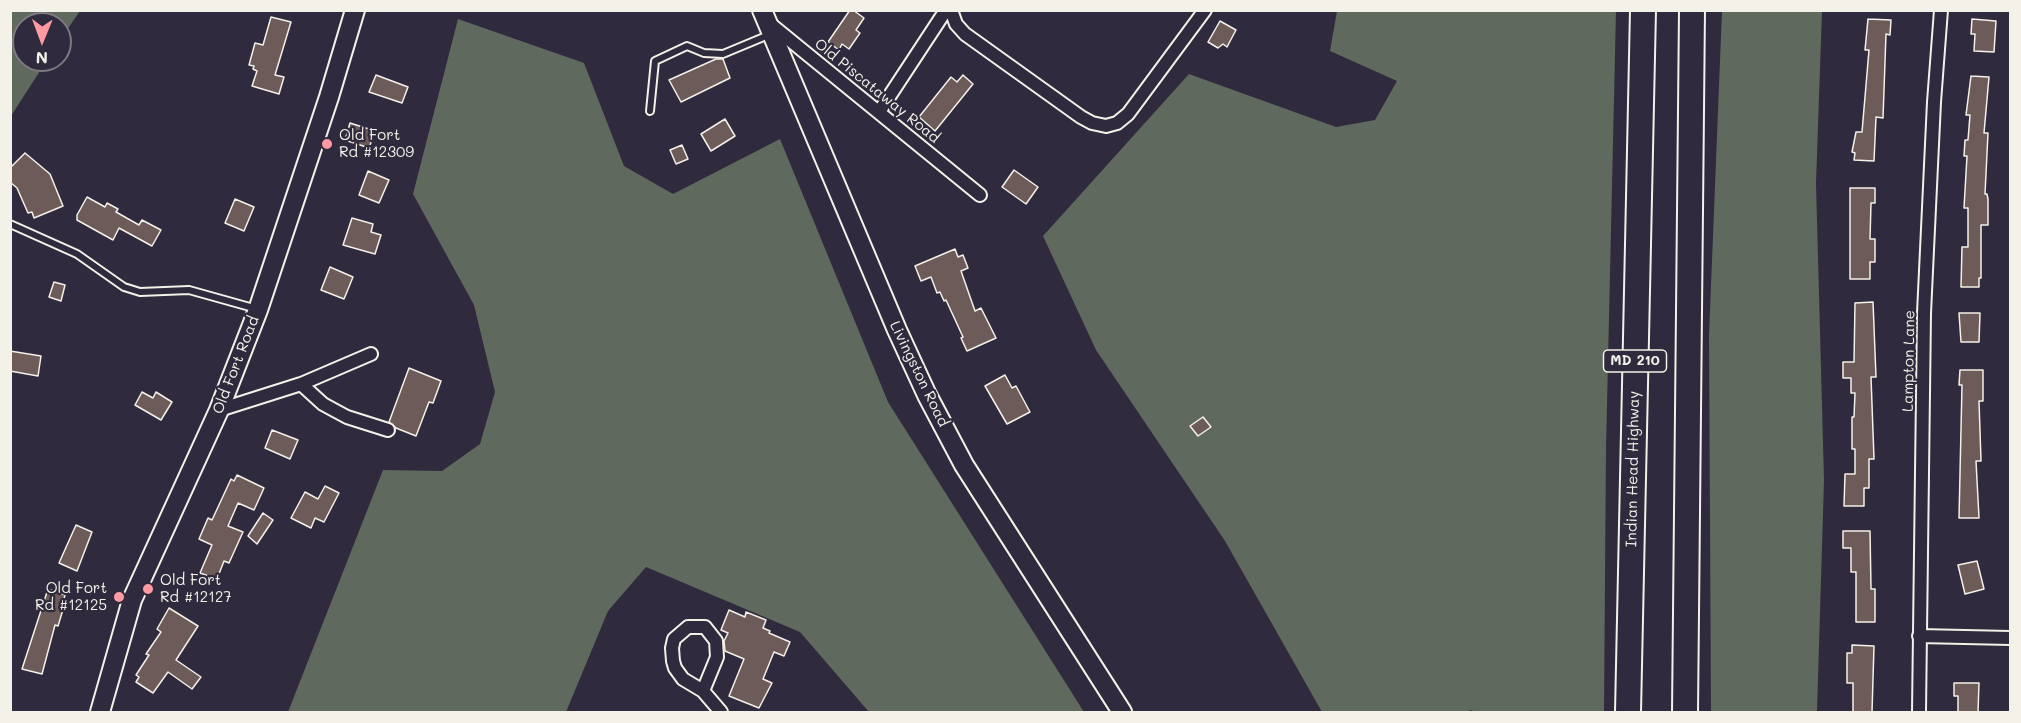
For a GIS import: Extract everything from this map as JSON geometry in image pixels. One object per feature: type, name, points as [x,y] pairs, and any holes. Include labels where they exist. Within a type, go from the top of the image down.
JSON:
[{"type":"highway","name":"Indian Head Highway","points":[[1628,712],[1643,10]]},
{"type":"highway","name":"MD 210","points":[[1686,712],[1692,10]]},
{"type":"main road","name":"Old Fort Road","points":[[100,712],[132,600],[219,410],[258,309],[329,97],[355,10]]},
{"type":"main road","name":"Livingston Road","points":[[764,19],[927,395],[964,465],[1122,712]]},
{"type":"street","points":[[879,112],[946,10]]},
{"type":"street","points":[[951,10],[956,24],[965,34],[1081,117],[1092,123],[1106,126],[1117,123],[1128,114],[1205,10]]},
{"type":"street","name":"Lampton Lane","points":[[1919,712],[1924,314],[1934,102],[1941,10]]},
{"type":"street","name":"Old Piscataway Road","points":[[764,19],[980,195]]},
{"type":"street","points":[[219,410],[301,384],[371,354]]},
{"type":"street","points":[[301,384],[323,404],[347,417],[388,430]]},
{"type":"street","points":[[704,691],[717,657],[716,641],[705,627],[688,627],[674,639],[675,668],[683,679],[704,691],[722,712]]},
{"type":"street","points":[[1919,636],[2010,638]]},
{"type":"lane","points":[[650,111],[655,61],[687,46],[704,53],[723,54],[764,19]]},
{"type":"lane","points":[[10,224],[77,254],[124,287],[140,292],[189,290],[258,309]]},
{"type":"shaded area","points":[[11,10],[80,11],[72,23],[72,12],[12,12],[12,72],[39,72],[11,116]]},
{"type":"shaded area","points":[[1337,11],[1616,11],[1606,449],[1604,712],[1475,712],[1471,710],[1467,712],[1322,712],[1225,541],[1096,350],[1043,236],[1189,74],[1336,127],[1375,120],[1397,81],[1330,51]]},
{"type":"shaded area","points":[[1722,11],[1822,11],[1816,183],[1824,480],[1817,712],[1711,712],[1709,335]]},
{"type":"shaded area","points":[[458,19],[584,63],[624,166],[673,194],[780,139],[888,402],[1084,712],[869,712],[800,632],[646,567],[608,611],[566,712],[288,712],[383,470],[442,471],[480,444],[495,392],[474,305],[413,194]]},
{"type":"building","points":[[850,10],[864,18],[856,30],[860,33],[849,49],[842,44],[839,50],[828,42]]},
{"type":"building","points":[[271,17],[291,22],[275,75],[284,77],[279,94],[252,86],[257,71],[253,69],[254,66],[249,65],[255,43],[263,45]]},
{"type":"building","points":[[1868,19],[1891,20],[1890,35],[1886,34],[1883,118],[1876,117],[1874,161],[1854,160],[1855,153],[1852,152],[1856,132],[1862,132],[1869,50],[1865,50]]},
{"type":"building","points":[[1972,19],[1996,21],[1994,52],[1974,51],[1975,34],[1971,34]]},
{"type":"building","points":[[1220,21],[1236,30],[1227,47],[1223,44],[1218,48],[1208,42]]},
{"type":"building","points":[[716,59],[723,59],[730,78],[681,102],[669,80]]},
{"type":"building","points":[[376,75],[408,87],[402,103],[369,92]]},
{"type":"building","points":[[963,75],[973,84],[935,131],[919,117],[951,77],[957,82]]},
{"type":"building","points":[[1971,76],[1989,77],[1984,133],[1988,133],[1985,194],[1988,199],[1988,225],[1981,225],[1979,287],[1961,287],[1962,247],[1968,247],[1968,208],[1964,208],[1967,156],[1964,156],[1965,140],[1968,140],[1970,115],[1966,115]]},
{"type":"building","points":[[725,119],[735,136],[711,151],[701,134]]},
{"type":"building","points":[[350,123],[375,131],[369,148],[345,140]]},
{"type":"building","points":[[682,145],[688,159],[676,164],[670,150]]},
{"type":"building","points":[[25,153],[50,174],[63,206],[34,218],[32,212],[28,213],[17,188],[10,182],[10,168]]},
{"type":"building","points":[[1014,170],[1038,187],[1026,204],[1002,187]]},
{"type":"building","points":[[368,171],[389,180],[379,203],[359,195]]},
{"type":"building","points":[[1850,188],[1875,188],[1875,203],[1871,203],[1870,239],[1875,239],[1875,262],[1870,262],[1870,279],[1850,279]]},
{"type":"building","points":[[87,197],[105,207],[107,203],[118,209],[116,212],[139,225],[142,220],[161,230],[152,246],[119,228],[113,240],[77,220],[77,215]]},
{"type":"building","points":[[235,199],[254,207],[244,231],[225,223]]},
{"type":"building","points":[[352,218],[373,224],[371,232],[381,235],[375,254],[343,245]]},
{"type":"building","points":[[955,249],[958,257],[963,255],[968,268],[961,271],[975,311],[981,308],[996,338],[967,351],[946,300],[944,301],[940,292],[937,293],[931,277],[921,281],[915,266]]},
{"type":"building","points":[[330,267],[353,277],[344,299],[321,290]]},
{"type":"building","points":[[54,282],[65,285],[61,301],[49,297]]},
{"type":"building","points":[[1873,302],[1876,377],[1871,377],[1874,459],[1869,459],[1869,488],[1864,488],[1864,506],[1844,506],[1845,474],[1855,474],[1852,417],[1854,417],[1855,393],[1851,393],[1851,378],[1843,378],[1843,362],[1854,362],[1855,303]]},
{"type":"building","points":[[1959,313],[1980,313],[1979,342],[1961,342]]},
{"type":"building","points":[[10,351],[41,356],[38,376],[10,371]]},
{"type":"building","points":[[409,368],[441,381],[433,403],[429,402],[416,436],[396,428],[389,422]]},
{"type":"building","points":[[1960,370],[1983,370],[1983,401],[1979,401],[1981,461],[1976,461],[1979,518],[1959,518],[1962,385],[1959,385]]},
{"type":"building","points":[[1005,375],[1012,388],[1016,386],[1030,412],[1007,424],[985,386]]},
{"type":"building","points":[[142,392],[153,398],[156,392],[172,402],[161,420],[135,405]]},
{"type":"building","points":[[1203,417],[1211,427],[1198,436],[1190,426]]},
{"type":"building","points":[[272,430],[298,440],[290,459],[265,448]]},
{"type":"building","points":[[237,475],[264,488],[254,510],[238,503],[228,526],[243,532],[229,563],[224,561],[217,579],[200,573],[212,545],[199,539],[208,518],[212,520],[231,479],[234,481]]},
{"type":"building","points":[[325,486],[339,493],[324,522],[315,518],[311,528],[291,518],[305,492],[318,499]]},
{"type":"building","points":[[263,513],[273,520],[257,544],[248,536]]},
{"type":"building","points":[[76,525],[92,532],[77,571],[59,563]]},
{"type":"building","points":[[1843,531],[1870,531],[1871,589],[1875,589],[1875,622],[1856,622],[1856,572],[1851,572],[1851,548],[1843,548]]},
{"type":"building","points":[[1977,561],[1984,589],[1965,594],[1958,565]]},
{"type":"building","points":[[48,589],[65,595],[63,603],[65,603],[58,626],[55,625],[42,674],[22,669]]},
{"type":"building","points":[[169,608],[198,626],[176,660],[201,677],[192,689],[168,672],[153,693],[136,682],[139,677],[136,675],[149,655],[146,654],[161,632],[157,629]]},
{"type":"building","points":[[729,610],[745,617],[746,612],[766,620],[763,628],[790,642],[784,656],[774,652],[763,679],[772,683],[759,708],[729,696],[744,659],[725,651],[724,641],[728,633],[721,630]]},
{"type":"building","points":[[1852,645],[1874,646],[1872,712],[1853,712],[1853,683],[1847,683],[1847,653],[1852,653]]},
{"type":"building","points":[[1954,683],[1979,683],[1978,712],[1958,712],[1958,696],[1954,696]]},
{"type":"place","name":"Old Fort Rd #12309","points":[[327,144]]},
{"type":"place","name":"Old Fort Rd #12127","points":[[148,589]]},
{"type":"place","name":"Old Fort Rd #12125","points":[[119,597]]}]
